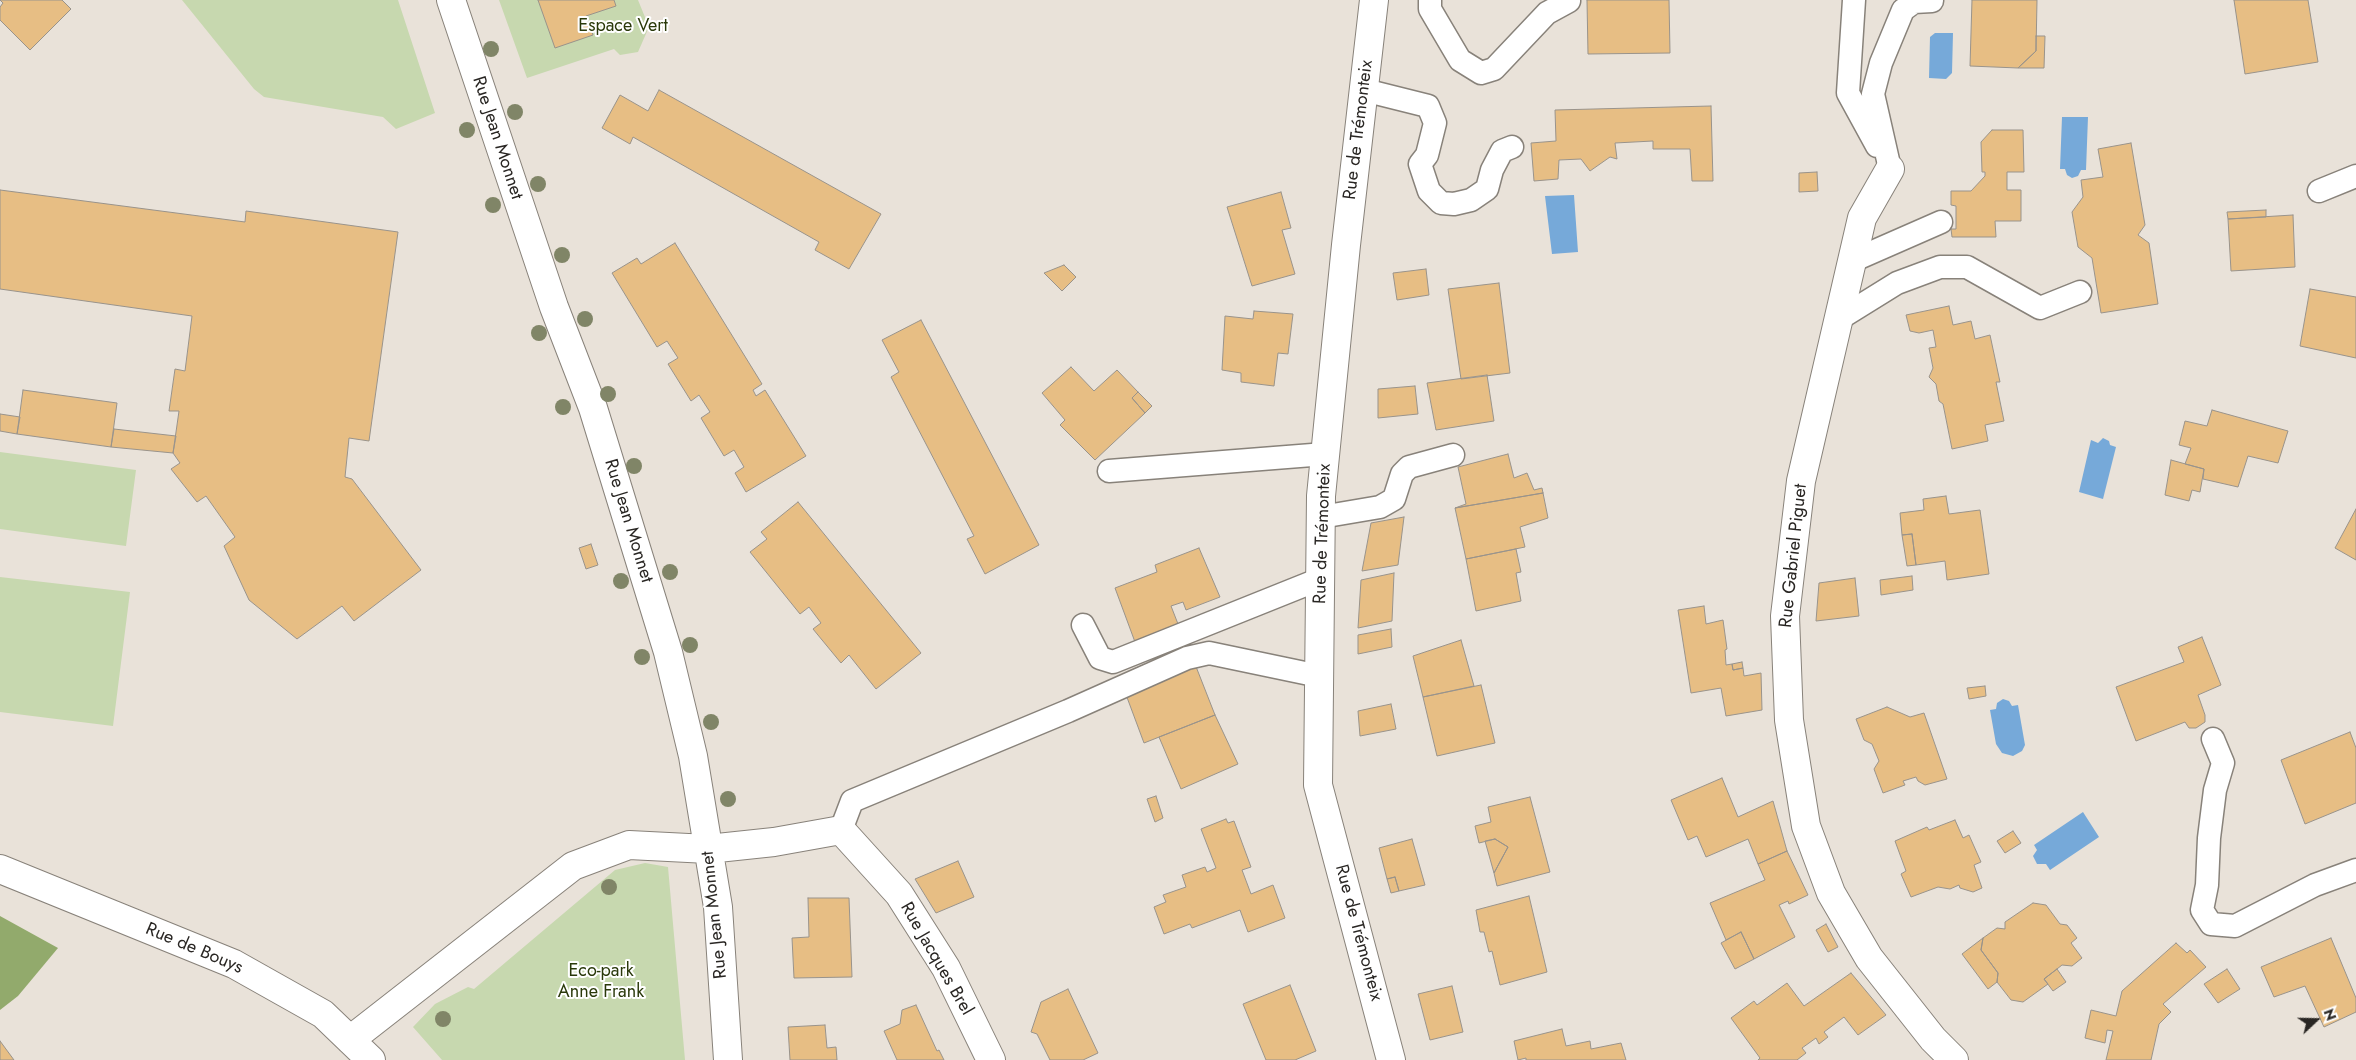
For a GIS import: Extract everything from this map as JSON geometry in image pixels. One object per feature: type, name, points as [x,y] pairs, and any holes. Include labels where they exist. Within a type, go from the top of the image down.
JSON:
[{"type":"street","name":"Rue Jean Monnet","points":[[451,0],[548,289],[593,408],[668,652],[693,756],[718,907],[728,1060]]},
{"type":"street","name":"Rue de Trémonteix","points":[[1374,0],[1325,454],[1321,517],[1318,785],[1391,1060]]},
{"type":"street","name":"Rue Gabriel Piguet","points":[[1890,169],[1862,218],[1801,481],[1785,616],[1789,720],[1806,826],[1831,893],[1864,950],[1933,1040],[1954,1060]]},
{"type":"street","points":[[350,1040],[573,866],[629,845],[708,849],[774,842],[841,830]]},
{"type":"street","name":"Rue Jacques Brel","points":[[841,830],[899,894],[946,968],[991,1060]]},
{"type":"street","name":"Rue de Bouys","points":[[0,869],[234,964],[323,1014],[371,1060]]},
{"type":"lane","points":[[1430,0],[1430,9],[1460,60],[1481,73],[1494,69],[1547,13],[1569,1]]},
{"type":"lane","points":[[1854,0],[1848,93],[1890,169]]},
{"type":"lane","points":[[1890,169],[1873,94],[1882,63],[1903,10],[1914,2],[1932,1]]},
{"type":"lane","points":[[1364,90],[1428,106],[1435,123],[1427,155],[1420,164],[1429,191],[1441,203],[1454,204],[1471,200],[1487,189],[1492,170],[1502,151],[1512,147]]},
{"type":"lane","points":[[2319,191],[2356,176]]},
{"type":"lane","points":[[1852,261],[1941,222]]},
{"type":"lane","points":[[1839,319],[1897,282],[1940,267],[1966,267],[2040,308],[2080,292]]},
{"type":"lane","points":[[1109,471],[1325,454]]},
{"type":"lane","points":[[1321,517],[1380,507],[1394,498],[1402,474],[1409,467],[1453,455]]},
{"type":"lane","points":[[1084,625],[1100,658],[1113,662],[1320,579]]},
{"type":"lane","points":[[841,830],[852,801],[1068,711],[1187,658],[1209,652],[1319,676]]},
{"type":"lane","points":[[2213,739],[2222,763],[2214,790],[2207,885],[2202,910],[2211,924],[2235,926],[2314,885],[2356,870]]},
{"type":"green space","points":[[182,0],[398,0],[435,113],[396,129],[383,117],[264,97],[254,89]]},
{"type":"green space","name":"Espace Vert","points":[[499,0],[638,0],[649,27],[638,52],[620,55],[614,49],[527,78]]},
{"type":"green space","points":[[0,452],[136,470],[126,546],[0,529]]},
{"type":"green space","points":[[0,577],[130,592],[113,726],[0,712]]},
{"type":"green space","name":"Eco-park Anne Frank","points":[[645,863],[668,867],[685,1060],[442,1060],[413,1027],[435,1004],[468,987],[474,989],[615,870]]},
{"type":"green space","points":[[0,916],[58,948],[18,996],[0,1010]]},
{"type":"water","points":[[1935,33],[1953,33],[1952,73],[1946,79],[1929,78],[1930,37]]},
{"type":"water","points":[[2062,117],[2088,117],[2086,170],[2081,170],[2078,176],[2072,178],[2067,175],[2065,169],[2060,169]]},
{"type":"water","points":[[1574,195],[1578,252],[1552,254],[1545,196]]},
{"type":"water","points":[[2103,438],[2109,441],[2110,445],[2116,447],[2103,499],[2079,492],[2091,440],[2098,443]]},
{"type":"water","points":[[2003,699],[2009,701],[2012,706],[2018,705],[2025,745],[2022,751],[2013,756],[2002,753],[1996,744],[1990,710],[1996,709],[1997,703]]},
{"type":"water","points":[[2083,812],[2099,837],[2050,870],[2046,864],[2037,864],[2033,856],[2037,850],[2034,845]]},
{"type":"building","points":[[0,0],[62,0],[71,9],[30,50],[0,20],[0,7],[3,3]]},
{"type":"building","points":[[538,0],[614,0],[616,6],[586,16],[593,35],[555,48]]},
{"type":"building","points":[[1587,0],[1669,0],[1670,53],[1588,54]]},
{"type":"building","points":[[1972,0],[2037,0],[2036,51],[2018,68],[1970,66]]},
{"type":"building","points":[[2234,0],[2308,0],[2318,62],[2245,74]]},
{"type":"building","points":[[2036,36],[2045,36],[2044,68],[2018,68],[2036,51]]},
{"type":"building","points":[[659,90],[881,214],[849,269],[815,250],[819,242],[633,137],[630,144],[602,128],[620,95],[648,111]]},
{"type":"building","points":[[1711,106],[1713,181],[1692,181],[1690,149],[1653,149],[1653,141],[1615,143],[1617,159],[1610,157],[1590,171],[1581,159],[1559,160],[1558,179],[1534,181],[1531,143],[1556,141],[1555,110]]},
{"type":"building","points":[[1992,130],[2023,130],[2024,172],[2007,172],[2007,190],[2021,190],[2021,221],[1995,221],[1996,237],[1952,237],[1951,229],[1956,229],[1956,206],[1951,205],[1951,191],[1971,191],[1985,176],[1985,172],[1982,172],[1981,142]]},
{"type":"building","points":[[2131,143],[2145,225],[2138,235],[2149,243],[2158,304],[2101,313],[2092,258],[2078,247],[2072,212],[2083,197],[2081,180],[2103,177],[2098,149]]},
{"type":"building","points":[[1817,172],[1818,191],[1799,192],[1799,173]]},
{"type":"building","points":[[0,190],[245,222],[246,211],[398,232],[369,441],[349,438],[345,477],[352,479],[421,570],[354,621],[342,606],[297,639],[249,600],[224,546],[235,537],[206,496],[197,502],[171,469],[180,463],[173,453],[179,411],[169,411],[175,369],[185,371],[192,316],[0,289]]},
{"type":"building","points":[[1281,192],[1291,228],[1282,230],[1295,274],[1252,286],[1227,207]]},
{"type":"building","points":[[2266,210],[2266,217],[2228,219],[2227,212]]},
{"type":"building","points":[[2293,215],[2295,267],[2231,271],[2228,219]]},
{"type":"building","points":[[675,243],[762,384],[753,390],[756,396],[765,390],[806,456],[746,492],[735,473],[744,467],[734,450],[724,456],[701,418],[710,412],[699,395],[691,401],[668,364],[678,358],[667,341],[657,347],[612,273],[637,258],[641,264]]},
{"type":"building","points":[[1064,265],[1076,277],[1062,291],[1044,273]]},
{"type":"building","points":[[1426,269],[1429,295],[1397,300],[1393,273]]},
{"type":"building","points":[[1499,283],[1510,373],[1461,379],[1448,289]]},
{"type":"building","points":[[2310,289],[2356,297],[2356,358],[2300,346]]},
{"type":"building","points":[[1949,306],[1953,325],[1971,321],[1975,339],[1990,335],[2000,382],[1996,382],[2004,421],[1985,425],[1988,441],[1952,449],[1943,404],[1939,401],[1936,384],[1929,377],[1933,368],[1929,348],[1936,347],[1933,330],[1919,333],[1910,331],[1906,315]]},
{"type":"building","points":[[1254,311],[1293,314],[1288,354],[1278,353],[1274,386],[1241,382],[1241,373],[1222,370],[1225,316],[1253,319]]},
{"type":"building","points":[[921,320],[1039,545],[985,574],[967,539],[974,536],[891,377],[899,372],[882,340]]},
{"type":"building","points":[[1071,367],[1094,391],[1117,370],[1138,392],[1132,398],[1145,413],[1095,460],[1060,425],[1065,420],[1042,393]]},
{"type":"building","points":[[1487,375],[1494,421],[1436,430],[1427,383]]},
{"type":"building","points":[[1415,386],[1418,414],[1378,418],[1378,389]]},
{"type":"building","points":[[23,390],[117,403],[111,447],[17,434]]},
{"type":"building","points":[[1138,392],[1152,406],[1145,413],[1132,398]]},
{"type":"building","points":[[2212,410],[2288,431],[2278,463],[2248,456],[2238,487],[2203,479],[2204,469],[2185,464],[2191,448],[2179,445],[2185,421],[2207,426]]},
{"type":"building","points":[[0,414],[20,417],[17,434],[0,431]]},
{"type":"building","points":[[114,429],[176,436],[173,453],[111,447]]},
{"type":"building","points":[[1508,454],[1514,478],[1527,473],[1534,490],[1542,488],[1543,493],[1455,508],[1466,504],[1458,467]]},
{"type":"building","points":[[2171,460],[2204,469],[2200,492],[2192,490],[2189,501],[2165,495]]},
{"type":"building","points":[[1543,493],[1548,518],[1520,527],[1525,547],[1466,559],[1455,508]]},
{"type":"building","points":[[1946,496],[1949,514],[1980,510],[1989,574],[1947,580],[1945,561],[1916,565],[1912,534],[1902,535],[1900,513],[1924,510],[1923,499]]},
{"type":"building","points":[[798,502],[921,653],[876,689],[849,655],[841,663],[813,629],[821,623],[809,607],[800,614],[750,552],[767,539],[761,532]]},
{"type":"building","points":[[2356,509],[2356,560],[2335,548]]},
{"type":"building","points":[[1404,517],[1398,565],[1362,571],[1371,523]]},
{"type":"building","points":[[1912,534],[1916,565],[1907,566],[1902,535]]},
{"type":"building","points":[[591,544],[598,565],[586,569],[579,548]]},
{"type":"building","points":[[1199,548],[1220,597],[1186,610],[1183,602],[1171,606],[1178,624],[1135,642],[1115,588],[1157,572],[1155,565]]},
{"type":"building","points":[[1516,549],[1521,572],[1516,573],[1521,601],[1476,611],[1466,559]]},
{"type":"building","points":[[1394,573],[1392,621],[1358,628],[1361,580]]},
{"type":"building","points":[[1912,576],[1913,590],[1881,595],[1880,580]]},
{"type":"building","points":[[1855,578],[1859,616],[1816,621],[1819,583]]},
{"type":"building","points":[[1704,606],[1706,624],[1723,620],[1727,649],[1725,650],[1726,665],[1732,664],[1733,670],[1743,668],[1744,676],[1761,673],[1762,710],[1726,716],[1721,688],[1691,693],[1678,610]]},
{"type":"building","points":[[1391,629],[1392,647],[1358,654],[1358,635]]},
{"type":"building","points":[[2202,637],[2221,685],[2198,695],[2205,715],[2205,722],[2196,728],[2189,728],[2185,722],[2136,741],[2116,687],[2184,662],[2178,647]]},
{"type":"building","points":[[1461,640],[1474,686],[1423,697],[1413,656]]},
{"type":"building","points":[[1742,662],[1743,668],[1733,670],[1732,664]]},
{"type":"building","points":[[1195,664],[1215,715],[1144,743],[1125,692]]},
{"type":"building","points":[[1481,685],[1495,743],[1437,756],[1423,697]]},
{"type":"building","points":[[1985,686],[1986,696],[1969,699],[1967,688]]},
{"type":"building","points":[[1391,704],[1396,729],[1360,736],[1358,711]]},
{"type":"building","points":[[1887,707],[1910,717],[1924,713],[1947,779],[1925,785],[1918,781],[1916,777],[1903,781],[1905,785],[1883,793],[1874,769],[1879,761],[1872,744],[1864,740],[1856,719]]},
{"type":"building","points":[[1215,715],[1238,764],[1181,789],[1159,737]]},
{"type":"building","points":[[2350,732],[2356,748],[2356,803],[2305,824],[2281,760]]},
{"type":"building","points":[[1722,778],[1738,817],[1773,801],[1787,851],[1758,864],[1748,839],[1706,857],[1697,836],[1688,840],[1671,800]]},
{"type":"building","points":[[1156,796],[1163,818],[1155,822],[1147,799]]},
{"type":"building","points":[[1530,797],[1550,872],[1497,886],[1494,873],[1508,847],[1495,839],[1479,843],[1475,826],[1491,822],[1488,807]]},
{"type":"building","points":[[1226,819],[1228,823],[1234,821],[1251,867],[1242,870],[1251,894],[1273,885],[1285,918],[1248,932],[1240,910],[1192,928],[1190,924],[1164,934],[1154,907],[1166,902],[1163,895],[1186,887],[1182,875],[1205,867],[1207,872],[1216,868],[1201,829]]},
{"type":"building","points":[[1955,820],[1963,838],[1969,835],[1981,862],[1974,865],[1982,888],[1973,892],[1960,888],[1959,885],[1950,889],[1938,887],[1911,897],[1901,874],[1906,871],[1895,841],[1927,827],[1929,830]]},
{"type":"building","points":[[2013,831],[2021,843],[2005,853],[1997,841]]},
{"type":"building","points":[[1412,839],[1425,885],[1399,891],[1395,877],[1387,879],[1379,848]]},
{"type":"building","points":[[1495,839],[1508,847],[1494,873],[1485,841]]},
{"type":"building","points":[[1787,851],[1808,895],[1789,904],[1788,901],[1779,905],[1795,937],[1754,959],[1741,932],[1726,940],[1710,903],[1765,880],[1758,864]]},
{"type":"building","points":[[958,861],[974,897],[936,913],[915,879]]},
{"type":"building","points":[[1395,877],[1399,891],[1391,893],[1387,879]]},
{"type":"building","points":[[1529,896],[1547,972],[1500,985],[1492,951],[1489,952],[1484,932],[1480,932],[1476,910]]},
{"type":"building","points":[[808,898],[849,898],[852,977],[794,978],[792,938],[809,937]]},
{"type":"building","points":[[2033,903],[2046,905],[2060,924],[2067,925],[2077,938],[2071,943],[2082,958],[2072,966],[2062,965],[2044,979],[2048,984],[2023,1002],[2011,1000],[1997,982],[1998,973],[1981,950],[1983,938],[1997,928],[2005,929],[2005,922]]},
{"type":"building","points":[[1826,924],[1838,947],[1828,952],[1816,930]]},
{"type":"building","points":[[1741,932],[1754,959],[1735,969],[1721,943]]},
{"type":"building","points":[[1983,938],[1981,950],[1998,973],[1997,982],[1988,989],[1962,954]]},
{"type":"building","points":[[2331,938],[2356,998],[2356,1012],[2324,1027],[2305,986],[2274,997],[2261,967]]},
{"type":"building","points":[[2176,943],[2187,953],[2190,950],[2206,967],[2163,1004],[2171,1012],[2159,1024],[2151,1060],[2106,1060],[2113,1031],[2107,1030],[2105,1043],[2085,1038],[2091,1010],[2116,1016],[2122,991]]},
{"type":"building","points":[[2057,969],[2066,982],[2053,991],[2044,979]]},
{"type":"building","points":[[2227,969],[2240,989],[2218,1003],[2204,984]]},
{"type":"building","points":[[1851,973],[1886,1015],[1858,1035],[1844,1017],[1824,1032],[1828,1037],[1819,1044],[1816,1038],[1802,1048],[1806,1053],[1797,1060],[1758,1060],[1760,1058],[1731,1018],[1754,1001],[1757,1005],[1787,983],[1804,1006]]},
{"type":"building","points":[[1290,985],[1316,1051],[1295,1060],[1266,1060],[1243,1004]]},
{"type":"building","points":[[1452,986],[1463,1032],[1430,1040],[1418,994]]},
{"type":"building","points":[[1068,989],[1098,1053],[1083,1060],[1050,1060],[1037,1034],[1031,1032],[1041,1002]]},
{"type":"building","points":[[916,1005],[937,1051],[939,1050],[944,1060],[897,1060],[884,1031],[900,1024],[902,1010]]},
{"type":"building","points":[[825,1025],[827,1048],[836,1047],[837,1060],[790,1060],[788,1027]]},
{"type":"building","points":[[1562,1029],[1566,1046],[1590,1041],[1591,1049],[1621,1043],[1626,1060],[1526,1060],[1526,1058],[1518,1060],[1514,1041]]},
{"type":"building","points":[[0,1041],[14,1060],[0,1060]]}]
